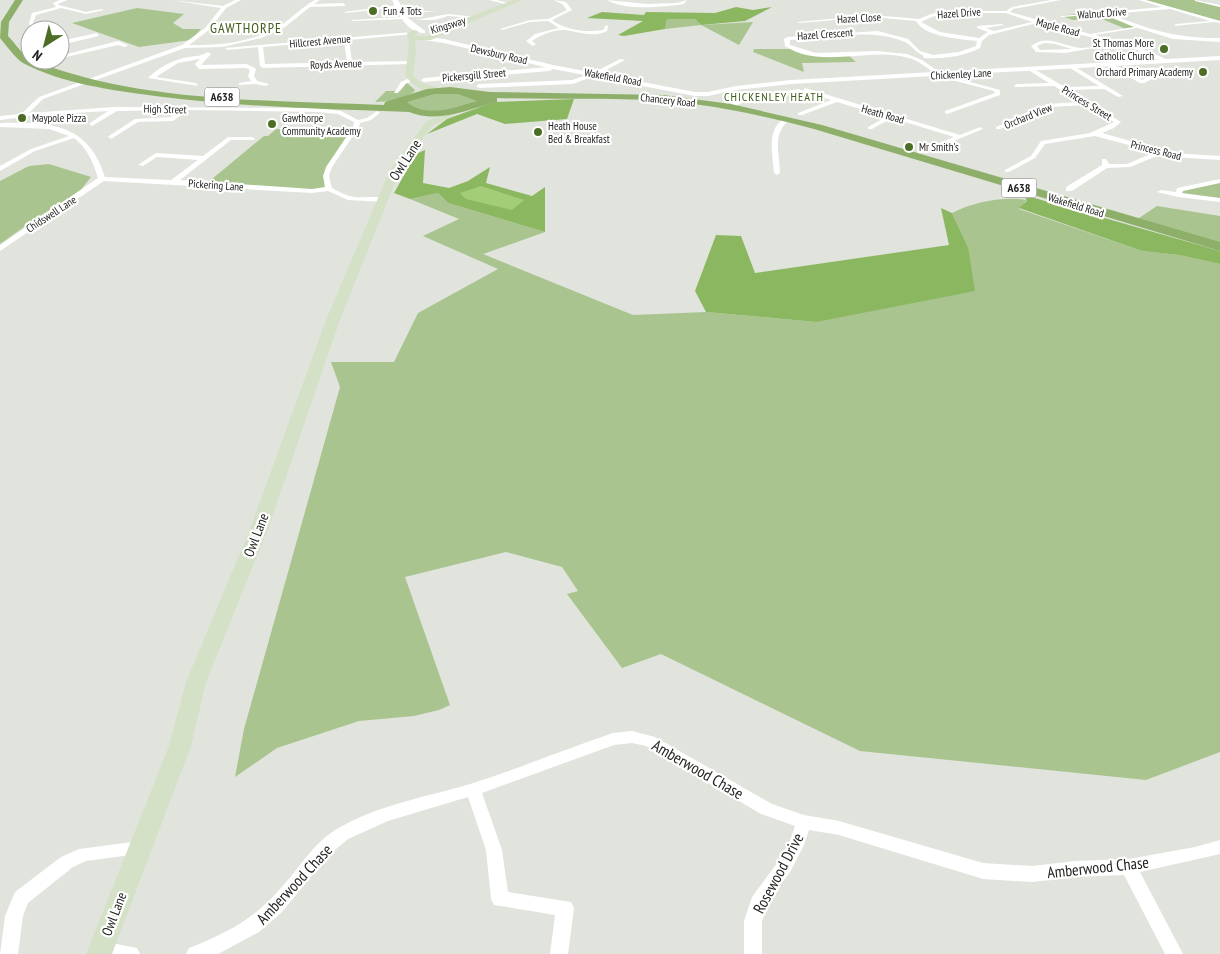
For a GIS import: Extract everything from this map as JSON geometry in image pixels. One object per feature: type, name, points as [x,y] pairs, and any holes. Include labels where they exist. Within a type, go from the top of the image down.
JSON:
[{"type":"highway","name":"A638","points":[[20,0],[7,16],[3,36],[10,48],[33,64],[72,78],[143,92],[261,104],[408,105],[427,119],[478,104]]},
{"type":"highway","points":[[20,14],[31,0]]},
{"type":"highway","name":"A638","points":[[67,70],[81,76],[108,82],[195,95],[261,101],[408,105]]},
{"type":"highway","name":"A638","points":[[408,105],[421,87],[438,91],[469,94]]},
{"type":"highway","points":[[469,94],[480,98],[478,104]]},
{"type":"highway","name":"Chancery Road","points":[[469,94],[515,97],[644,97],[728,107],[818,127]]},
{"type":"highway","name":"Chancery Road","points":[[478,104],[515,97]]},
{"type":"highway","name":"Wakefield Road","points":[[818,127],[1220,247]]},
{"type":"main road","name":"Kingsway","points":[[427,35],[519,0]]},
{"type":"main road","points":[[412,35],[413,44],[427,35]]},
{"type":"main road","points":[[412,35],[427,35]]},
{"type":"main road","points":[[412,35],[410,62],[407,71],[412,79],[421,87]]},
{"type":"main road","name":"Owl Lane","points":[[100,952],[180,746],[196,682],[259,529],[333,320],[395,170],[427,119]]},
{"type":"street","points":[[65,0],[55,3],[61,7],[86,13]]},
{"type":"street","points":[[172,0],[224,7]]},
{"type":"street","points":[[23,115],[41,98],[184,46],[207,29],[224,7],[239,0]]},
{"type":"street","points":[[184,46],[214,48],[234,44],[272,31],[318,0]]},
{"type":"street","points":[[491,0],[508,4]]},
{"type":"street","points":[[502,27],[549,20],[570,10],[564,3],[556,0]]},
{"type":"street","points":[[609,0],[622,4],[675,4],[684,3],[684,0]]},
{"type":"street","points":[[1008,12],[1012,8],[1059,0]]},
{"type":"street","points":[[1141,0],[1219,22]]},
{"type":"street","points":[[1197,0],[1220,6]]},
{"type":"street","points":[[387,1],[398,4],[406,12],[441,11]]},
{"type":"street","points":[[307,6],[343,4],[344,6]]},
{"type":"street","points":[[346,12],[398,4]]},
{"type":"street","points":[[398,4],[402,18],[412,35]]},
{"type":"street","points":[[32,20],[34,14],[61,7]]},
{"type":"street","points":[[432,8],[473,17]]},
{"type":"street","name":"Walnut Drive","points":[[1062,16],[1171,8]]},
{"type":"street","points":[[72,17],[102,10]]},
{"type":"street","points":[[418,20],[435,18],[441,11]]},
{"type":"street","name":"Hazel Drive","points":[[980,40],[928,29],[920,25],[920,20],[928,15],[939,14],[1008,12]]},
{"type":"street","name":"Maple Road","points":[[1008,12],[1012,15],[1037,22],[1120,43],[1153,54],[1166,61]]},
{"type":"street","points":[[1104,13],[1158,35],[1179,39],[1220,40]]},
{"type":"street","name":"Hazel Close","points":[[799,22],[872,16],[920,20]]},
{"type":"street","points":[[351,20],[402,18]]},
{"type":"street","points":[[549,20],[553,24],[588,34],[605,31],[604,25],[614,25]]},
{"type":"street","points":[[916,59],[966,52],[978,47],[980,40],[992,32],[1037,22]]},
{"type":"street","points":[[1176,25],[1219,22]]},
{"type":"street","points":[[992,32],[979,27],[1000,25],[1013,27]]},
{"type":"street","points":[[520,41],[531,42],[537,35],[565,28]]},
{"type":"street","points":[[1088,35],[1140,28]]},
{"type":"street","points":[[70,40],[100,36],[88,32]]},
{"type":"street","name":"Hazel Crescent","points":[[918,52],[906,40],[878,32],[787,38],[788,46],[805,52],[900,54],[918,52],[931,56]]},
{"type":"street","points":[[584,39],[588,34]]},
{"type":"street","name":"Hillcrest Avenue","points":[[228,48],[346,38],[412,35]]},
{"type":"street","name":"Dewsbury Road","points":[[427,35],[444,41],[553,67]]},
{"type":"street","points":[[346,38],[350,64]]},
{"type":"street","points":[[111,40],[125,45]]},
{"type":"street","points":[[1078,49],[1047,42],[1039,42],[1034,46],[1037,50],[1046,52],[1078,49],[1120,43]]},
{"type":"street","points":[[70,53],[118,43]]},
{"type":"street","name":"Royds Avenue","points":[[260,46],[263,66],[410,62]]},
{"type":"street","points":[[214,48],[198,64],[199,67],[247,66],[253,69],[251,76],[255,82]]},
{"type":"street","name":"Hazel Crescent","points":[[900,54],[916,59],[940,75],[997,90],[998,94],[947,112]]},
{"type":"street","points":[[70,56],[77,59]]},
{"type":"street","points":[[196,85],[151,78],[160,70],[176,61],[206,57]]},
{"type":"street","name":"Chickenley Lane","points":[[825,83],[851,79],[1220,58]]},
{"type":"street","points":[[479,86],[573,82],[595,74],[622,60]]},
{"type":"street","points":[[612,65],[628,67]]},
{"type":"street","points":[[1111,65],[1142,82],[1152,77]]},
{"type":"street","name":"Wakefield Road","points":[[553,67],[702,95],[745,87],[825,83]]},
{"type":"street","name":"Pickersgill Street","points":[[421,87],[553,67]]},
{"type":"street","points":[[1072,67],[1120,96]]},
{"type":"street","name":"Princess Street","points":[[1032,70],[1118,122],[1093,133]]},
{"type":"street","points":[[396,92],[402,83],[412,79]]},
{"type":"street","points":[[241,84],[255,82],[266,84]]},
{"type":"street","points":[[728,107],[745,99],[805,90],[825,83]]},
{"type":"street","points":[[1016,86],[1055,84]]},
{"type":"street","points":[[1064,89],[1105,87]]},
{"type":"street","name":"Heath Road","points":[[805,90],[961,137]]},
{"type":"street","points":[[800,114],[836,100]]},
{"type":"street","name":"Orchard View","points":[[998,128],[1049,105],[1088,103]]},
{"type":"street","points":[[800,104],[815,108]]},
{"type":"street","points":[[92,124],[115,108]]},
{"type":"street","name":"High Street","points":[[0,118],[61,110],[115,108],[323,110],[344,114],[357,122]]},
{"type":"street","points":[[111,137],[137,120],[173,119],[186,109]]},
{"type":"street","points":[[377,113],[369,119],[357,122],[356,127],[329,167],[326,176],[329,189],[339,196],[349,199],[383,200]]},
{"type":"street","points":[[8,125],[14,116]]},
{"type":"street","points":[[870,128],[892,116]]},
{"type":"street","points":[[786,169],[777,171],[775,134],[778,125],[787,119]]},
{"type":"street","points":[[869,120],[879,122]]},
{"type":"street","points":[[0,125],[46,125],[74,136],[92,150],[99,163],[102,179]]},
{"type":"street","points":[[942,150],[930,146],[980,129],[969,126]]},
{"type":"street","points":[[1007,171],[1033,157],[1043,142],[1069,141],[1093,133]]},
{"type":"street","name":"Princess Road","points":[[1093,133],[1186,157],[1220,158]]},
{"type":"street","points":[[0,169],[33,150],[74,136]]},
{"type":"street","points":[[173,182],[230,138],[252,139]]},
{"type":"street","points":[[92,150],[101,145]]},
{"type":"street","points":[[1069,189],[1105,163],[1128,166],[1161,152]]},
{"type":"street","points":[[140,165],[156,155],[204,158]]},
{"type":"street","name":"Pickering Lane","points":[[102,179],[312,191],[329,189]]},
{"type":"street","name":"Chidswell Lane","points":[[0,249],[102,179]]},
{"type":"street","points":[[1178,195],[1180,190],[1220,181]]},
{"type":"street","points":[[1076,184],[1090,188]]},
{"type":"street","points":[[1160,192],[1220,200]]},
{"type":"street","name":"Amberwood Chase","points":[[195,954],[224,944],[254,926],[279,904],[321,851],[342,834],[368,822],[473,789],[613,739],[632,737],[650,740],[767,809],[804,822],[839,828],[983,871],[1032,874],[1075,869],[1129,867],[1220,847]]},
{"type":"street","points":[[473,789],[494,850],[500,899],[565,908],[559,954]]},
{"type":"street","name":"Rosewood Drive","points":[[753,954],[753,921],[762,897],[784,867],[796,845],[804,822]]},
{"type":"street","points":[[9,954],[14,916],[21,898],[67,862],[85,854],[140,848]]},
{"type":"street","points":[[1129,867],[1174,954]]},
{"type":"street","points":[[100,952],[130,954]]},
{"type":"shaded area","points":[[1145,0],[1194,0],[1220,7],[1220,21]]},
{"type":"shaded area","points":[[736,7],[753,10],[772,7],[745,21],[701,25],[695,19],[667,19],[665,29],[624,36],[618,35],[643,21],[587,18],[602,12],[644,15],[646,12],[715,13]]},
{"type":"shaded area","points":[[137,8],[184,14],[173,23],[183,29],[201,29],[191,40],[139,47],[72,23]]},
{"type":"shaded area","points":[[1106,9],[1115,13],[1105,13],[1140,28],[1126,29],[1090,14],[1076,16],[1084,19],[1073,20],[1062,16]]},
{"type":"shaded area","points":[[667,19],[695,19],[701,25],[665,29]]},
{"type":"shaded area","points":[[753,22],[739,45],[701,25]]},
{"type":"shaded area","points":[[754,49],[794,49],[812,53],[846,53],[856,62],[802,63],[804,72],[753,52]]},
{"type":"shaded area","points":[[407,83],[415,90],[414,92],[395,100],[375,102],[386,91],[400,91]]},
{"type":"shaded area","points":[[452,92],[480,98],[475,105],[425,113],[403,102],[418,95]]},
{"type":"shaded area","points":[[574,99],[567,119],[505,124],[477,114],[427,134],[447,119],[494,102]]},
{"type":"shaded area","points":[[276,129],[352,133],[326,176],[329,189],[312,191],[206,184],[264,136],[268,136]]},
{"type":"shaded area","points":[[425,150],[423,183],[449,188],[468,181],[490,167],[486,183],[532,196],[545,187],[545,232],[448,203],[438,193],[410,199],[394,193],[416,154]]},
{"type":"shaded area","points":[[49,164],[91,177],[80,191],[35,219],[0,244],[0,181],[29,166]]},
{"type":"shaded area","points":[[1220,181],[1220,200],[1178,195],[1180,190]]},
{"type":"shaded area","points":[[481,186],[524,200],[512,210],[466,199],[460,193]]},
{"type":"shaded area","points":[[438,193],[448,203],[545,232],[483,254],[633,315],[706,312],[816,322],[968,247],[952,213],[969,206],[999,199],[1027,200],[1019,209],[1142,251],[1179,255],[1220,264],[1220,752],[1146,780],[860,751],[661,654],[622,668],[567,594],[578,591],[562,567],[506,552],[405,577],[450,705],[439,710],[414,716],[359,721],[277,748],[235,777],[244,729],[340,387],[331,362],[394,362],[418,313],[498,269],[423,236],[459,219],[410,199]]},
{"type":"shaded area","points":[[1024,195],[1220,251],[1220,264],[1179,255],[1142,251],[1019,208],[1027,201]]},
{"type":"shaded area","points":[[1157,206],[1220,216],[1220,247],[1133,222]]},
{"type":"shaded area","points":[[941,208],[952,213],[968,247],[975,291],[816,322],[706,312],[695,291],[716,235],[741,236],[755,273],[949,245]]},
{"type":"place","name":"Fun 4 Tots","points":[[373,11]]},
{"type":"place","name":"St Thomas More Catholic Church","points":[[1164,49]]},
{"type":"place","name":"Orchard Primary Academy","points":[[1203,72]]},
{"type":"place","name":"Maypole Pizza","points":[[22,118]]},
{"type":"place","name":"Gawthorpe Community Academy","points":[[272,124]]},
{"type":"place","name":"Heath House Bed & Breakfast","points":[[538,132]]},
{"type":"place","name":"Mr Smith's","points":[[909,147]]},
{"type":"district","name":"GAWTHORPE","points":[[246,28]]},
{"type":"district","name":"CHICKENLEY HEATH","points":[[774,97]]}]
